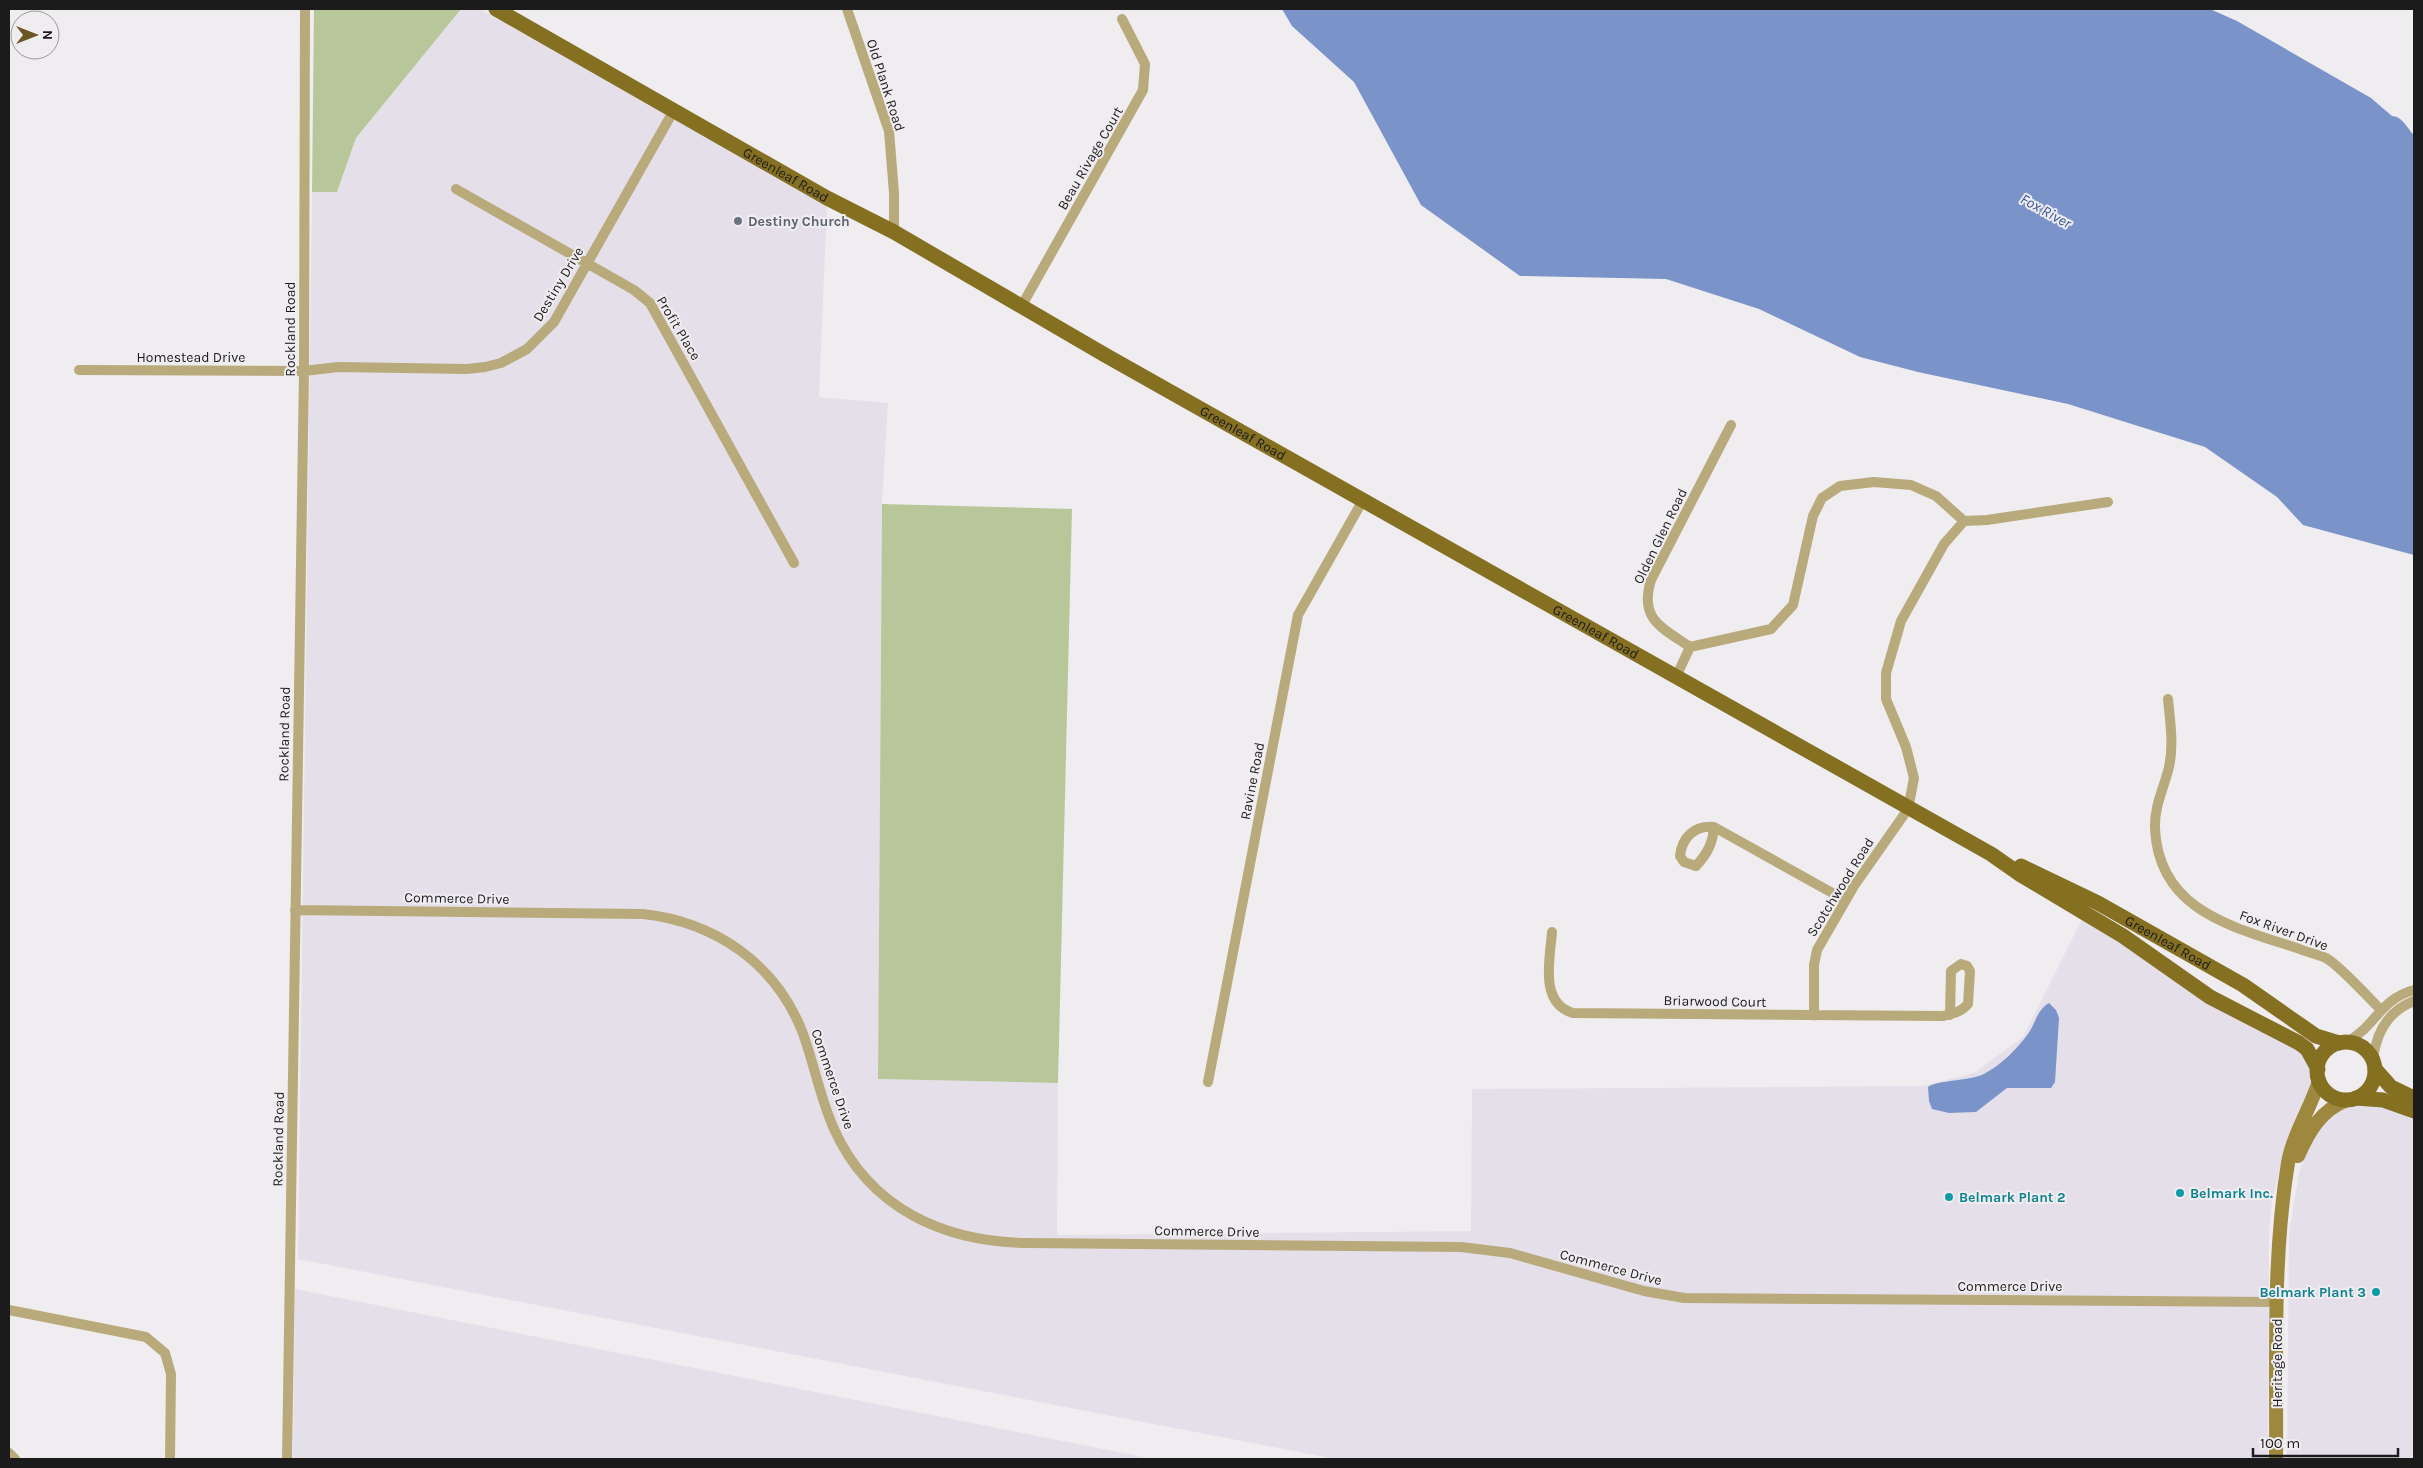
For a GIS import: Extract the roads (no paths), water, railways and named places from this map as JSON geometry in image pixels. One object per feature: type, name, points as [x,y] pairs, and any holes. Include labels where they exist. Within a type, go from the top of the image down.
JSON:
[{"type":"main road","name":"Greenleaf Road","points":[[496,9],[827,198],[894,232],[1021,307],[1908,809],[1991,854],[2045,876],[2098,903],[2243,985],[2316,1036],[2343,1042]]},
{"type":"main road","name":"Greenleaf Road","points":[[1991,854],[2021,875],[2123,936],[2210,997],[2299,1043],[2307,1049],[2318,1075]]},
{"type":"main road","points":[[2414,1098],[2391,1087],[2362,1047],[2343,1042],[2323,1054],[2318,1075],[2330,1095],[2352,1099],[2383,1100],[2414,1111]]},
{"type":"main road","points":[[2352,1099],[2370,1086],[2374,1065]]},
{"type":"main road","name":"Heritage Road","points":[[2276,1459],[2279,1227],[2293,1145],[2312,1103],[2318,1075]]},
{"type":"main road","name":"Heritage Road","points":[[2287,1176],[2314,1126],[2325,1111],[2352,1099]]},
{"type":"street","name":"Rockland Road","points":[[287,1459],[304,371],[305,9]]},
{"type":"street","name":"Old Plank Road","points":[[847,9],[889,131],[894,193],[894,232]]},
{"type":"street","name":"Beau Rivage Court","points":[[1021,307],[1144,90],[1145,64],[1122,19]]},
{"type":"street","name":"Destiny Drive","points":[[304,371],[338,367],[467,369],[501,363],[527,349],[545,332],[587,264],[674,110]]},
{"type":"street","name":"Profit Place","points":[[456,189],[642,295],[654,308],[794,564]]},
{"type":"street","name":"Homestead Drive","points":[[79,370],[304,371]]},
{"type":"street","name":"Olden Glen Road","points":[[1690,647],[1660,627],[1648,610],[1646,596],[1651,580],[1731,425]]},
{"type":"street","points":[[1676,677],[1690,647],[1772,629],[1793,605],[1813,516],[1822,498],[1840,486],[1874,482],[1910,485],[1936,496],[1964,521],[1987,520],[2108,502]]},
{"type":"street","name":"Ravine Road","points":[[1208,1082],[1298,615],[1363,500]]},
{"type":"street","points":[[1908,809],[1914,778],[1906,747],[1886,699],[1886,673],[1901,621],[1944,544],[1964,521]]},
{"type":"street","name":"Fox River Drive","points":[[2168,699],[2172,743],[2171,759],[2156,813],[2157,847],[2165,871],[2181,894],[2193,906],[2220,922],[2327,959],[2381,1010]]},
{"type":"street","name":"Scotchwood Road","points":[[1814,1016],[1814,965],[1817,950],[1845,900],[1908,809]]},
{"type":"street","points":[[1714,827],[1845,900]]},
{"type":"street","name":"Commerce Drive","points":[[295,910],[643,914],[680,920],[717,935],[741,950],[759,966],[786,998],[802,1033],[834,1129],[844,1148],[867,1178],[893,1202],[918,1219],[944,1230],[980,1240],[1028,1243],[1461,1247],[1510,1254],[1644,1291],[1684,1298],[2277,1302]]},
{"type":"street","name":"Briarwood Court","points":[[1552,932],[1550,990],[1556,1003],[1568,1012],[1578,1014],[1814,1016],[1950,1015]]},
{"type":"street","points":[[2343,1042],[2361,1035],[2381,1010],[2396,997],[2414,990]]},
{"type":"street","points":[[2374,1065],[2378,1037],[2384,1024],[2402,1006],[2414,1001]]},
{"type":"street","points":[[9,1310],[146,1337],[165,1354],[171,1374],[170,1459]]},
{"type":"street","points":[[9,1452],[15,1459]]},
{"type":"water","name":"Fox River","points":[[1282,9],[2210,9],[2237,21],[2371,98],[2392,116],[2402,120],[2414,135],[2414,555],[2303,525],[2277,497],[2205,447],[2068,404],[1918,372],[1860,357],[1759,309],[1666,279],[1520,276],[1421,205],[1354,82],[1292,26]]},
{"type":"water","points":[[2049,1003],[2056,1010],[2059,1018],[2055,1082],[2051,1088],[2007,1088],[1976,1112],[1949,1113],[1932,1109],[1929,1101],[1928,1087],[1939,1083],[1978,1076],[1996,1066],[2008,1057],[2023,1040],[2031,1030],[2039,1013]]},
{"type":"place","name":"Destiny Church","points":[[738,221]]},
{"type":"place","name":"Belmark Inc.","points":[[2180,1193]]},
{"type":"place","name":"Belmark Plant 2","points":[[1949,1197]]},
{"type":"place","name":"Belmark Plant 3","points":[[2376,1292]]}]
